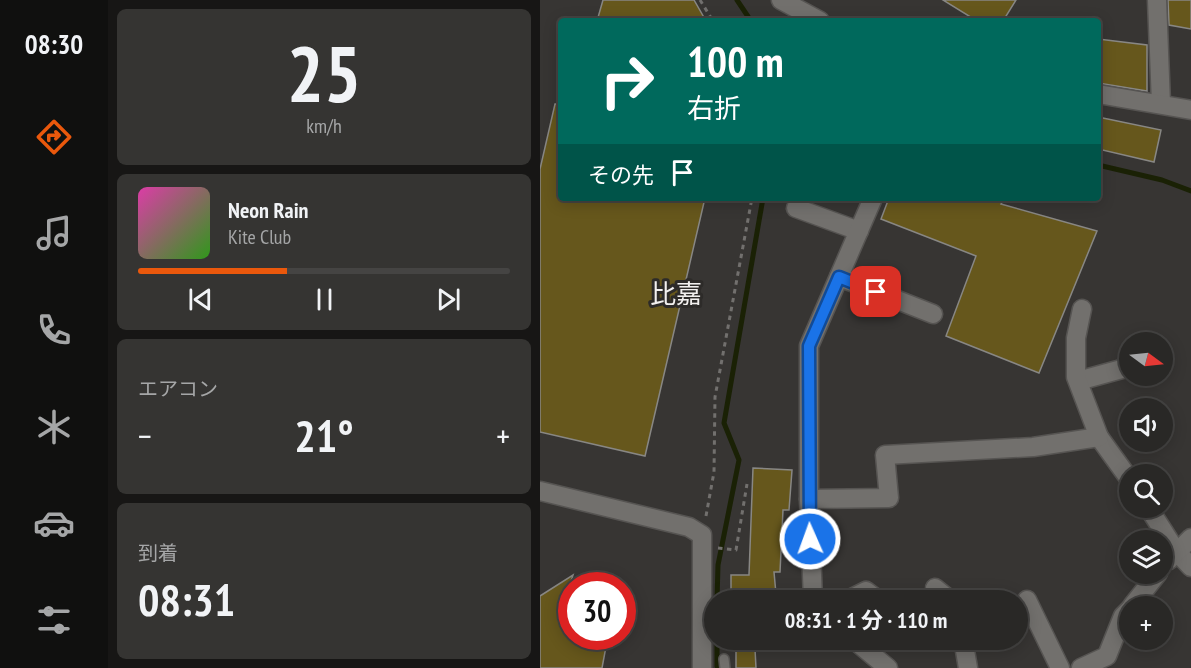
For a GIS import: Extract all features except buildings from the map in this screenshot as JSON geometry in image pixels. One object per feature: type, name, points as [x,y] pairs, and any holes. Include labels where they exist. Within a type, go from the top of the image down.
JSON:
[{"type":"street","points":[[781,0],[814,18]]},
{"type":"street","points":[[1157,0],[1161,105]]},
{"type":"street","points":[[1101,95],[1191,110]]},
{"type":"street","points":[[813,590],[809,499],[809,346],[872,201]]},
{"type":"street","points":[[796,208],[859,231]]},
{"type":"street","points":[[839,277],[933,314]]},
{"type":"street","points":[[1082,309],[1076,338],[1076,377],[1099,437],[1119,465]]},
{"type":"street","points":[[1078,381],[1119,370]]},
{"type":"street","points":[[809,499],[889,498],[885,455],[1033,447],[1099,437]]},
{"type":"street","points":[[540,491],[689,526],[702,535],[702,668]]},
{"type":"street","points":[[1155,518],[1176,552],[1191,567]]},
{"type":"street","points":[[1173,555],[1191,538]]},
{"type":"street","points":[[1140,596],[1149,584]]},
{"type":"street","points":[[1028,602],[1060,668]]},
{"type":"street","points":[[1081,668],[1109,662],[1119,629]]},
{"type":"street","points":[[866,650],[888,668]]},
{"type":"street","points":[[965,650],[968,668]]},
{"type":"path","points":[[700,0],[711,18]]},
{"type":"path","points":[[702,535],[714,472],[715,397],[751,201]]},
{"type":"path","points":[[733,549],[736,549],[747,484]]},
{"type":"waterway","points":[[737,0],[749,18]]},
{"type":"waterway","points":[[1101,166],[1162,180],[1191,191]]},
{"type":"waterway","points":[[717,590],[718,565],[739,460],[724,423],[762,201]]},
{"type":"waterway","points":[[717,650],[717,666]]},
{"type":"district","name":"比嘉","points":[[676,293]]},
{"type":"route","points":[[810,539],[809,346],[839,277],[876,292]]}]
